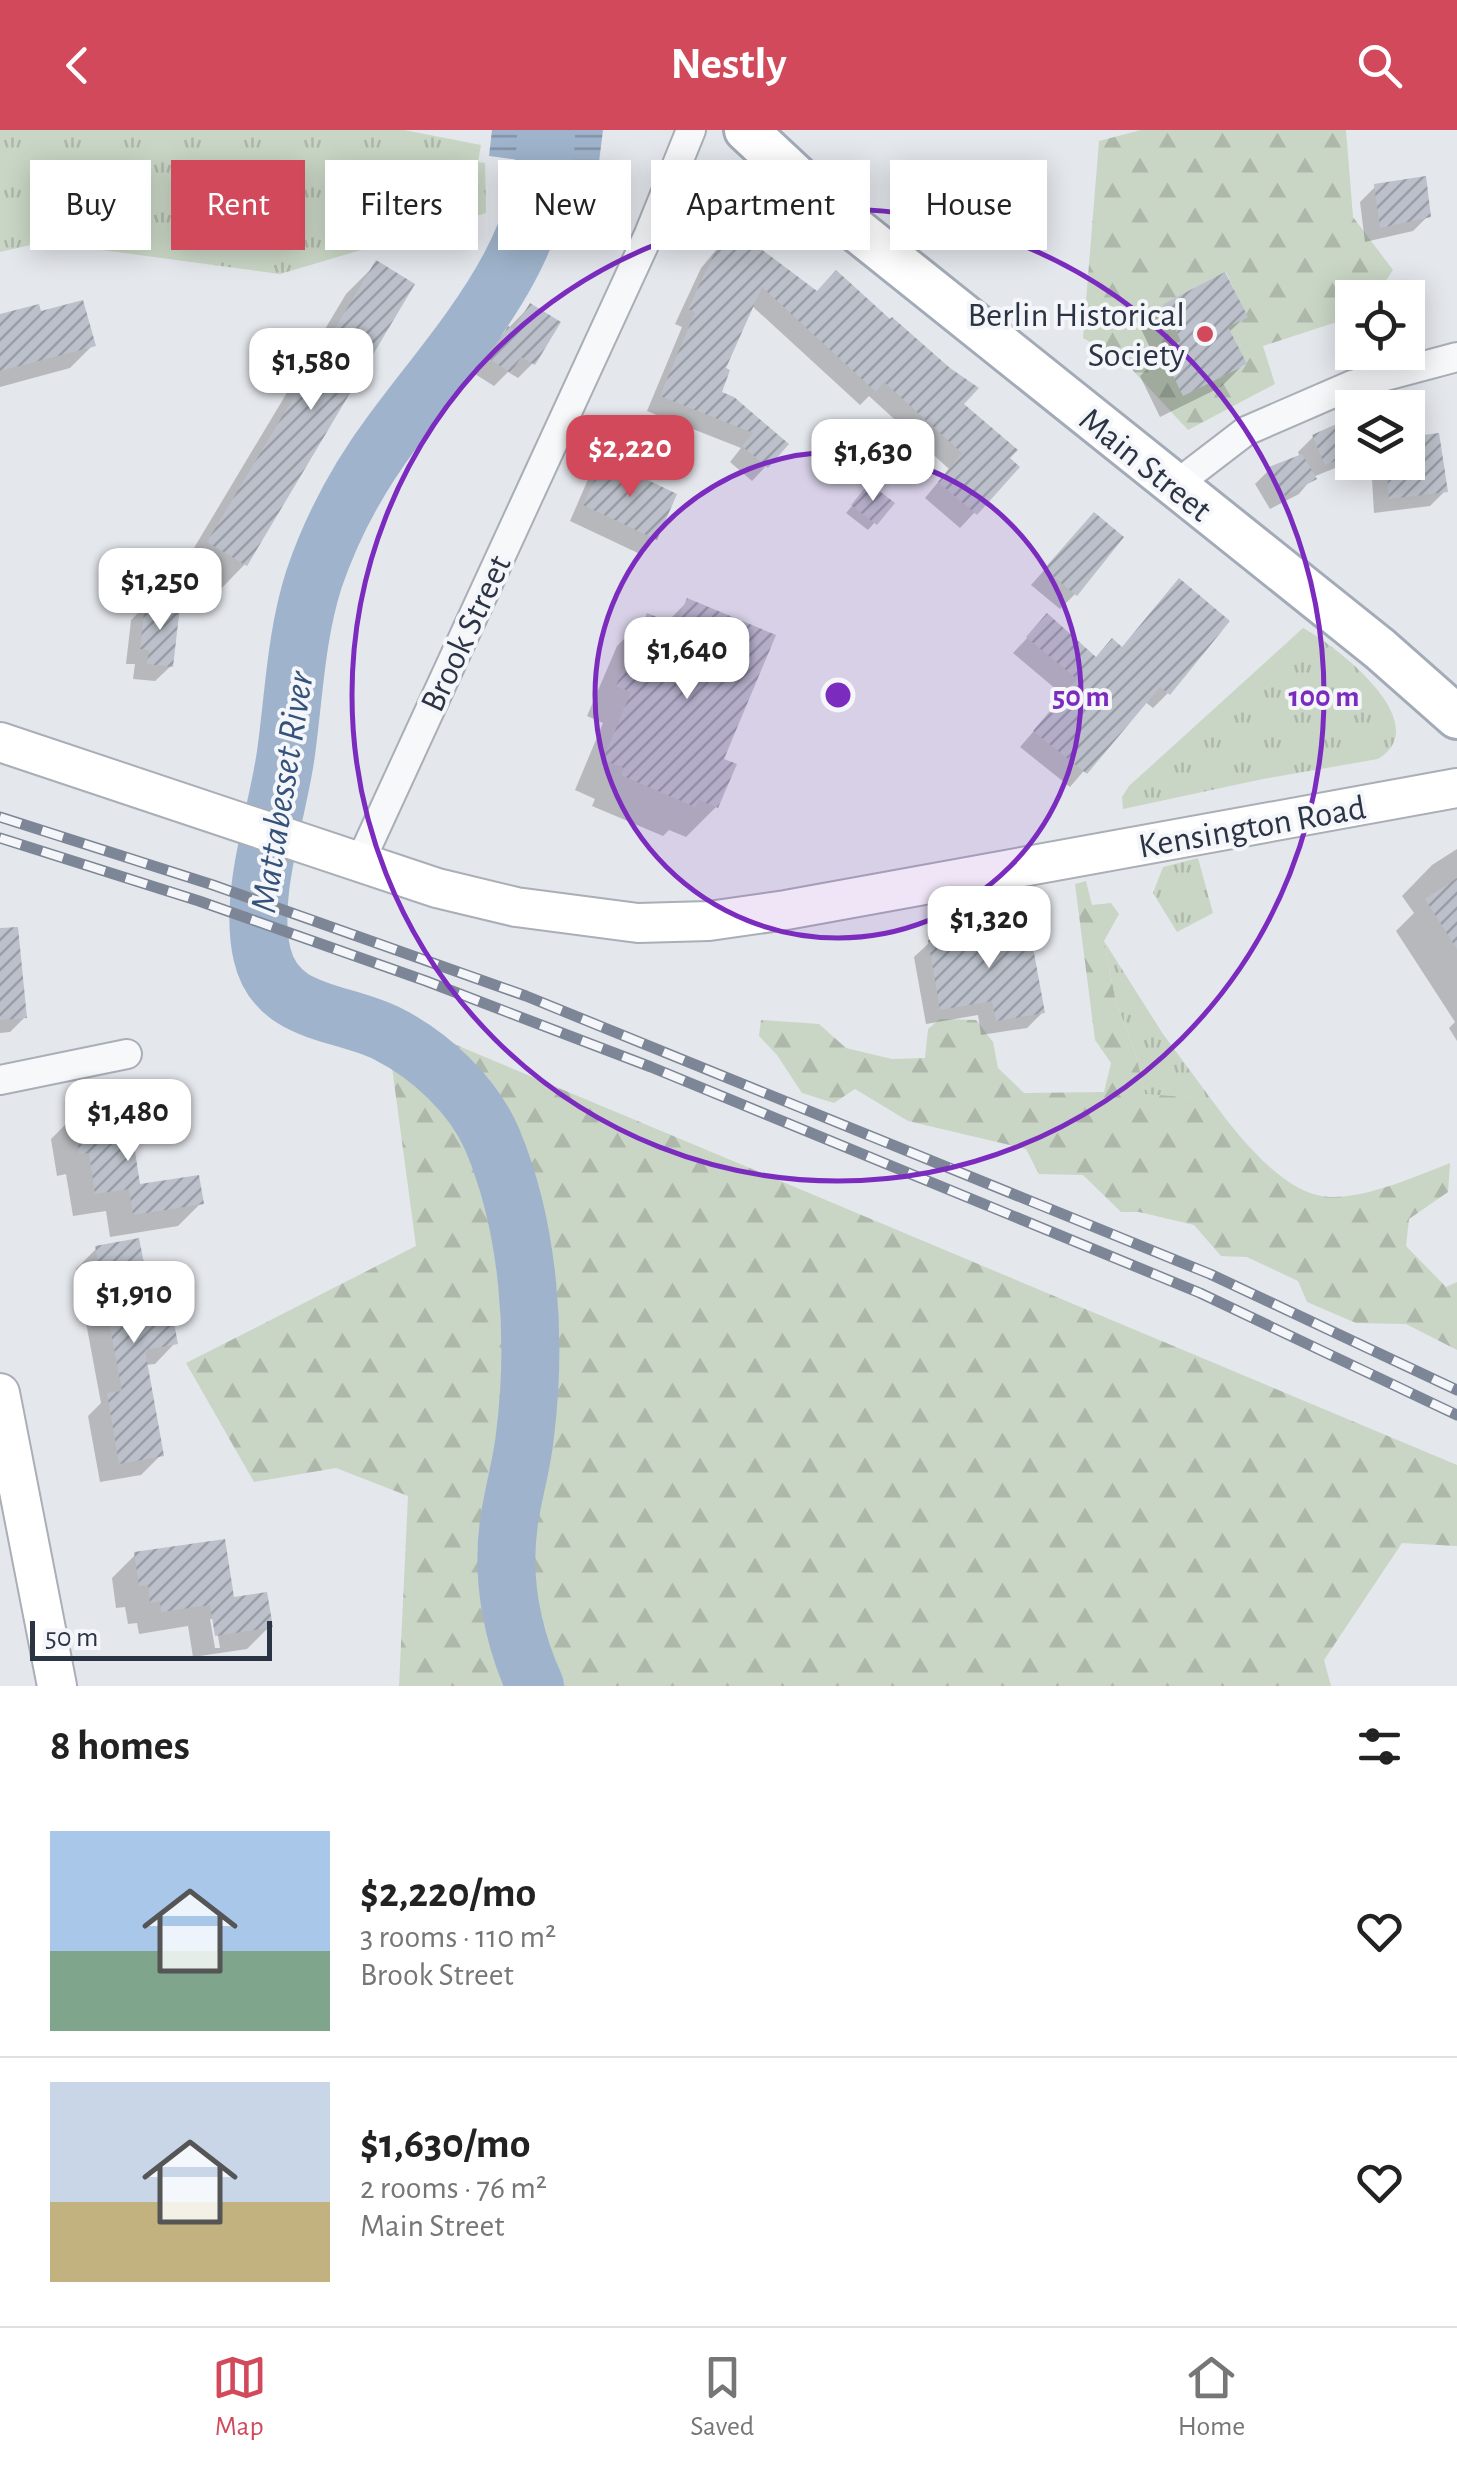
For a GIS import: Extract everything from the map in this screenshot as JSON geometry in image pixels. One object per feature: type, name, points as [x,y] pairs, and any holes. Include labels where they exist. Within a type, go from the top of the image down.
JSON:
[{"type":"main road","name":"Main Street","points":[[746,130],[834,212],[1380,649],[1457,717]]},
{"type":"street","name":"Brook Street","points":[[360,862],[650,234],[691,130]]},
{"type":"street","points":[[1173,486],[1246,431],[1352,385],[1457,357]]},
{"type":"street","name":"Kensington Road","points":[[0,742],[438,888],[516,908],[638,923],[710,921],[786,910],[1457,788]]},
{"type":"street","points":[[0,1080],[127,1054]]},
{"type":"street","points":[[0,1393],[58,1686]]},
{"type":"green space","points":[[0,130],[404,130],[481,145],[478,162],[325,160],[325,250],[361,250],[280,274],[102,250],[151,250],[151,160],[30,160],[30,245],[0,252]]},
{"type":"green space","points":[[1141,130],[1346,130],[1353,217],[1393,270],[1386,280],[1335,280],[1335,323],[1263,346],[1275,384],[1188,430],[1125,362],[1083,338],[1099,141]],"holes":[[[1226,272],[1247,317],[1228,327],[1246,365],[1183,396],[1181,341],[1163,304]]]},
{"type":"green space","points":[[478,162],[485,163],[486,213],[478,215]]},
{"type":"green space","points":[[1303,628],[1337,651],[1375,686],[1389,706],[1396,726],[1393,744],[1378,759],[1123,809],[1122,797],[1129,786]]},
{"type":"green space","points":[[1198,858],[1213,913],[1177,932],[1153,893],[1163,867]]},
{"type":"green space","points":[[1086,881],[1092,905],[1111,903],[1119,914],[1104,941],[1116,1002],[1136,1055],[1145,1094],[1211,1099],[1262,1160],[1312,1194],[1359,1194],[1450,1163],[1448,1192],[1409,1219],[1406,1246],[1446,1287],[1457,1282],[1457,1350],[1406,1324],[1356,1323],[1307,1302],[1298,1281],[1247,1257],[1221,1256],[1194,1225],[1139,1212],[1121,1212],[1083,1175],[1039,1174],[1026,1149],[908,1121],[855,1089],[834,1103],[802,1093],[759,1036],[761,1020],[819,1024],[846,1048],[892,1059],[925,1058],[928,1029],[940,1019],[976,1020],[993,1042],[998,1068],[1024,1093],[1104,1092],[1111,1063],[1095,1040],[1075,884]]},
{"type":"green space","points":[[1104,941],[1163,1034],[1211,1099],[1145,1095],[1136,1055],[1116,1002]]},
{"type":"green space","points":[[385,1015],[1457,1465],[1457,1546],[1402,1543],[1324,1660],[1331,1686],[399,1686],[408,1496],[336,1468],[254,1482],[186,1363],[416,1246]]},
{"type":"water","points":[[492,130],[603,130],[599,160],[489,156]]},
{"type":"building","points":[[1426,176],[1431,217],[1380,228],[1374,184]]},
{"type":"building","points":[[716,250],[762,250],[817,291],[836,270],[890,319],[979,388],[964,404],[1018,450],[1010,458],[1020,467],[977,515],[938,482],[962,453],[884,382],[876,392],[762,287],[726,368],[730,370],[722,392],[734,397],[789,444],[768,468],[742,446],[753,433],[660,396],[695,312],[688,309]]},
{"type":"building","points":[[376,260],[415,284],[247,566],[207,542]]},
{"type":"building","name":"Berlin Historical Society","points":[[1225,272],[1248,317],[1228,327],[1247,364],[1183,396],[1161,351],[1181,341],[1163,304]]},
{"type":"building","points":[[83,300],[96,346],[0,371],[0,314],[39,304],[41,311]]},
{"type":"building","points":[[530,303],[561,322],[535,365],[521,357],[511,373],[489,359],[508,326],[514,329]]},
{"type":"building","points":[[1335,425],[1335,461],[1325,465],[1312,435]]},
{"type":"building","points":[[1439,433],[1448,492],[1389,499],[1387,480],[1425,480],[1425,435]]},
{"type":"building","points":[[1302,454],[1317,479],[1285,496],[1269,467]]},
{"type":"building","points":[[604,459],[677,494],[657,540],[583,505]]},
{"type":"building","points":[[869,483],[895,503],[877,525],[851,505]]},
{"type":"building","points":[[1094,512],[1124,537],[1077,596],[1044,569]]},
{"type":"building","points":[[1179,578],[1230,621],[1170,695],[1160,687],[1087,774],[1033,731],[1077,679],[1026,637],[1047,613],[1096,657],[1112,638],[1122,647]]},
{"type":"building","points":[[687,598],[776,635],[724,759],[737,764],[718,808],[699,800],[695,807],[621,775],[624,768],[603,760],[631,692],[616,686],[647,613],[676,625]]},
{"type":"building","points":[[145,602],[180,606],[173,667],[147,664],[149,650],[140,649]]},
{"type":"building","points":[[1457,878],[1457,949],[1425,899]]},
{"type":"building","points":[[1028,920],[1045,1013],[996,1021],[992,1001],[940,1010],[928,940]]},
{"type":"building","points":[[18,927],[27,1018],[0,1020],[0,928]]},
{"type":"building","points":[[128,1106],[140,1184],[199,1175],[204,1204],[133,1215],[129,1189],[95,1194],[89,1153],[79,1154],[73,1114]]},
{"type":"building","points":[[139,1238],[149,1289],[167,1286],[178,1344],[145,1350],[164,1456],[119,1464],[107,1393],[122,1391],[95,1246]]},
{"type":"building","points":[[225,1539],[234,1597],[267,1592],[273,1627],[215,1636],[210,1605],[161,1612],[160,1601],[150,1603],[148,1585],[139,1586],[134,1552]]},
{"type":"waterway","name":"Mattabesset River","points":[[535,1686],[515,1626],[506,1564],[529,1399],[530,1323],[522,1247],[505,1174],[474,1107],[434,1065],[388,1034],[313,1008],[281,989],[262,954],[259,906],[286,753],[303,622],[321,559],[369,465],[472,328],[516,255],[543,174],[546,130]]},
{"type":"railway","points":[[0,817],[213,885],[526,996],[1210,1274],[1457,1390]]},
{"type":"railway","points":[[0,838],[199,901],[426,981],[651,1067],[1200,1293],[1457,1415]]},
{"type":"place","name":"Berlin Historical Society","points":[[1205,334]]}]
